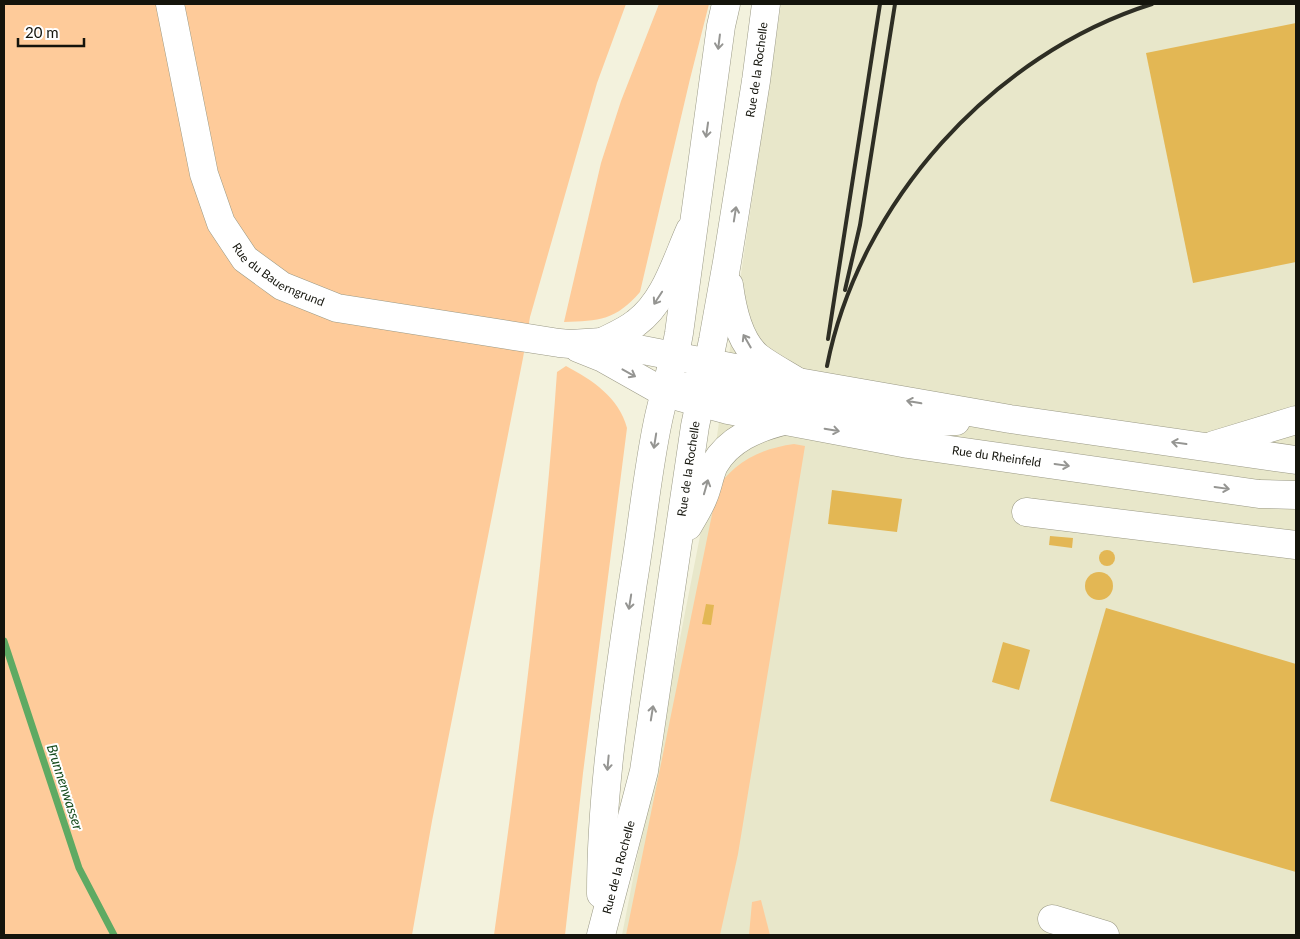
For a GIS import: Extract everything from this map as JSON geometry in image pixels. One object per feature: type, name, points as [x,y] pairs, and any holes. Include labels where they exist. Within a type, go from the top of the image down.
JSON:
[{"type":"street","name":"Rue du Bauerngrund","points":[[170,4],[204,174],[221,223],[245,259],[282,286],[337,308],[564,344],[602,342],[675,357]]},
{"type":"street","name":"Rue de la Rochelle","points":[[601,933],[601,857],[610,746],[620,669],[658,421],[675,357],[721,26],[726,4]]},
{"type":"street","name":"Rue de la Rochelle","points":[[601,933],[644,771],[677,547],[704,383],[727,262],[766,4]]},
{"type":"street","points":[[602,342],[637,323],[647,313],[664,289],[693,222]]},
{"type":"street","points":[[727,262],[731,303],[737,323],[749,346],[757,356],[798,382]]},
{"type":"street","name":"Rue du Bauerngrund","points":[[564,344],[603,358],[665,393],[704,383]]},
{"type":"street","name":"Rue du Rheinfeld","points":[[675,357],[704,383],[784,421],[908,444],[1259,494],[1296,495]]},
{"type":"street","name":"Rue du Rheinfeld","points":[[704,383],[798,382],[1010,419],[1296,460]]},
{"type":"street","name":"Rue du Rheinfeld","points":[[704,383],[799,405],[913,423],[1010,419]]},
{"type":"street","points":[[1209,447],[1296,420]]},
{"type":"street","points":[[677,547],[703,498],[710,474],[722,455],[743,436],[768,425],[784,421]]},
{"type":"street","points":[[1026,512],[1296,545]]},
{"type":"street","points":[[1052,919],[1105,935]]},
{"type":"shaded area","points":[[4,4],[626,4],[597,83],[530,317],[432,821],[412,935],[4,935]]},
{"type":"shaded area","points":[[659,4],[709,4],[640,292],[615,314],[587,321],[564,322],[601,163],[621,101]]},
{"type":"shaded area","points":[[781,4],[1296,4],[1296,935],[622,935],[709,490]]},
{"type":"shaded area","points":[[566,366],[595,384],[611,398],[618,407],[627,428],[583,773],[565,935],[494,935],[530,654],[552,442],[557,372]]},
{"type":"shaded area","points":[[794,444],[805,446],[738,854],[720,935],[626,935],[718,485],[735,468],[755,455],[770,449]]},
{"type":"shaded area","points":[[761,900],[770,935],[749,935],[752,902]]},
{"type":"building","points":[[1296,23],[1296,262],[1193,283],[1146,53]]},
{"type":"building","points":[[832,490],[902,499],[897,532],[828,524]]},
{"type":"building","points":[[1050,536],[1073,538],[1072,548],[1049,545]]},
{"type":"building","points":[[1107,550],[1113,552],[1115,558],[1113,564],[1107,566],[1101,564],[1099,558],[1101,552]]},
{"type":"building","points":[[1099,572],[1109,576],[1113,586],[1109,596],[1099,600],[1089,596],[1085,586],[1089,576]]},
{"type":"building","points":[[706,604],[714,605],[711,625],[702,624]]},
{"type":"building","points":[[1106,608],[1296,664],[1296,872],[1050,801]]},
{"type":"building","points":[[1003,642],[1030,650],[1019,690],[992,682]]},
{"type":"waterway","name":"Brunnenwasser","points":[[4,641],[79,868],[114,935]]},
{"type":"railway","points":[[828,339],[880,4]]},
{"type":"railway","points":[[845,290],[860,225],[895,4]]},
{"type":"railway","points":[[827,366],[844,306],[869,248],[902,193],[942,143],[988,98],[1039,59],[1094,27],[1152,4]]}]
